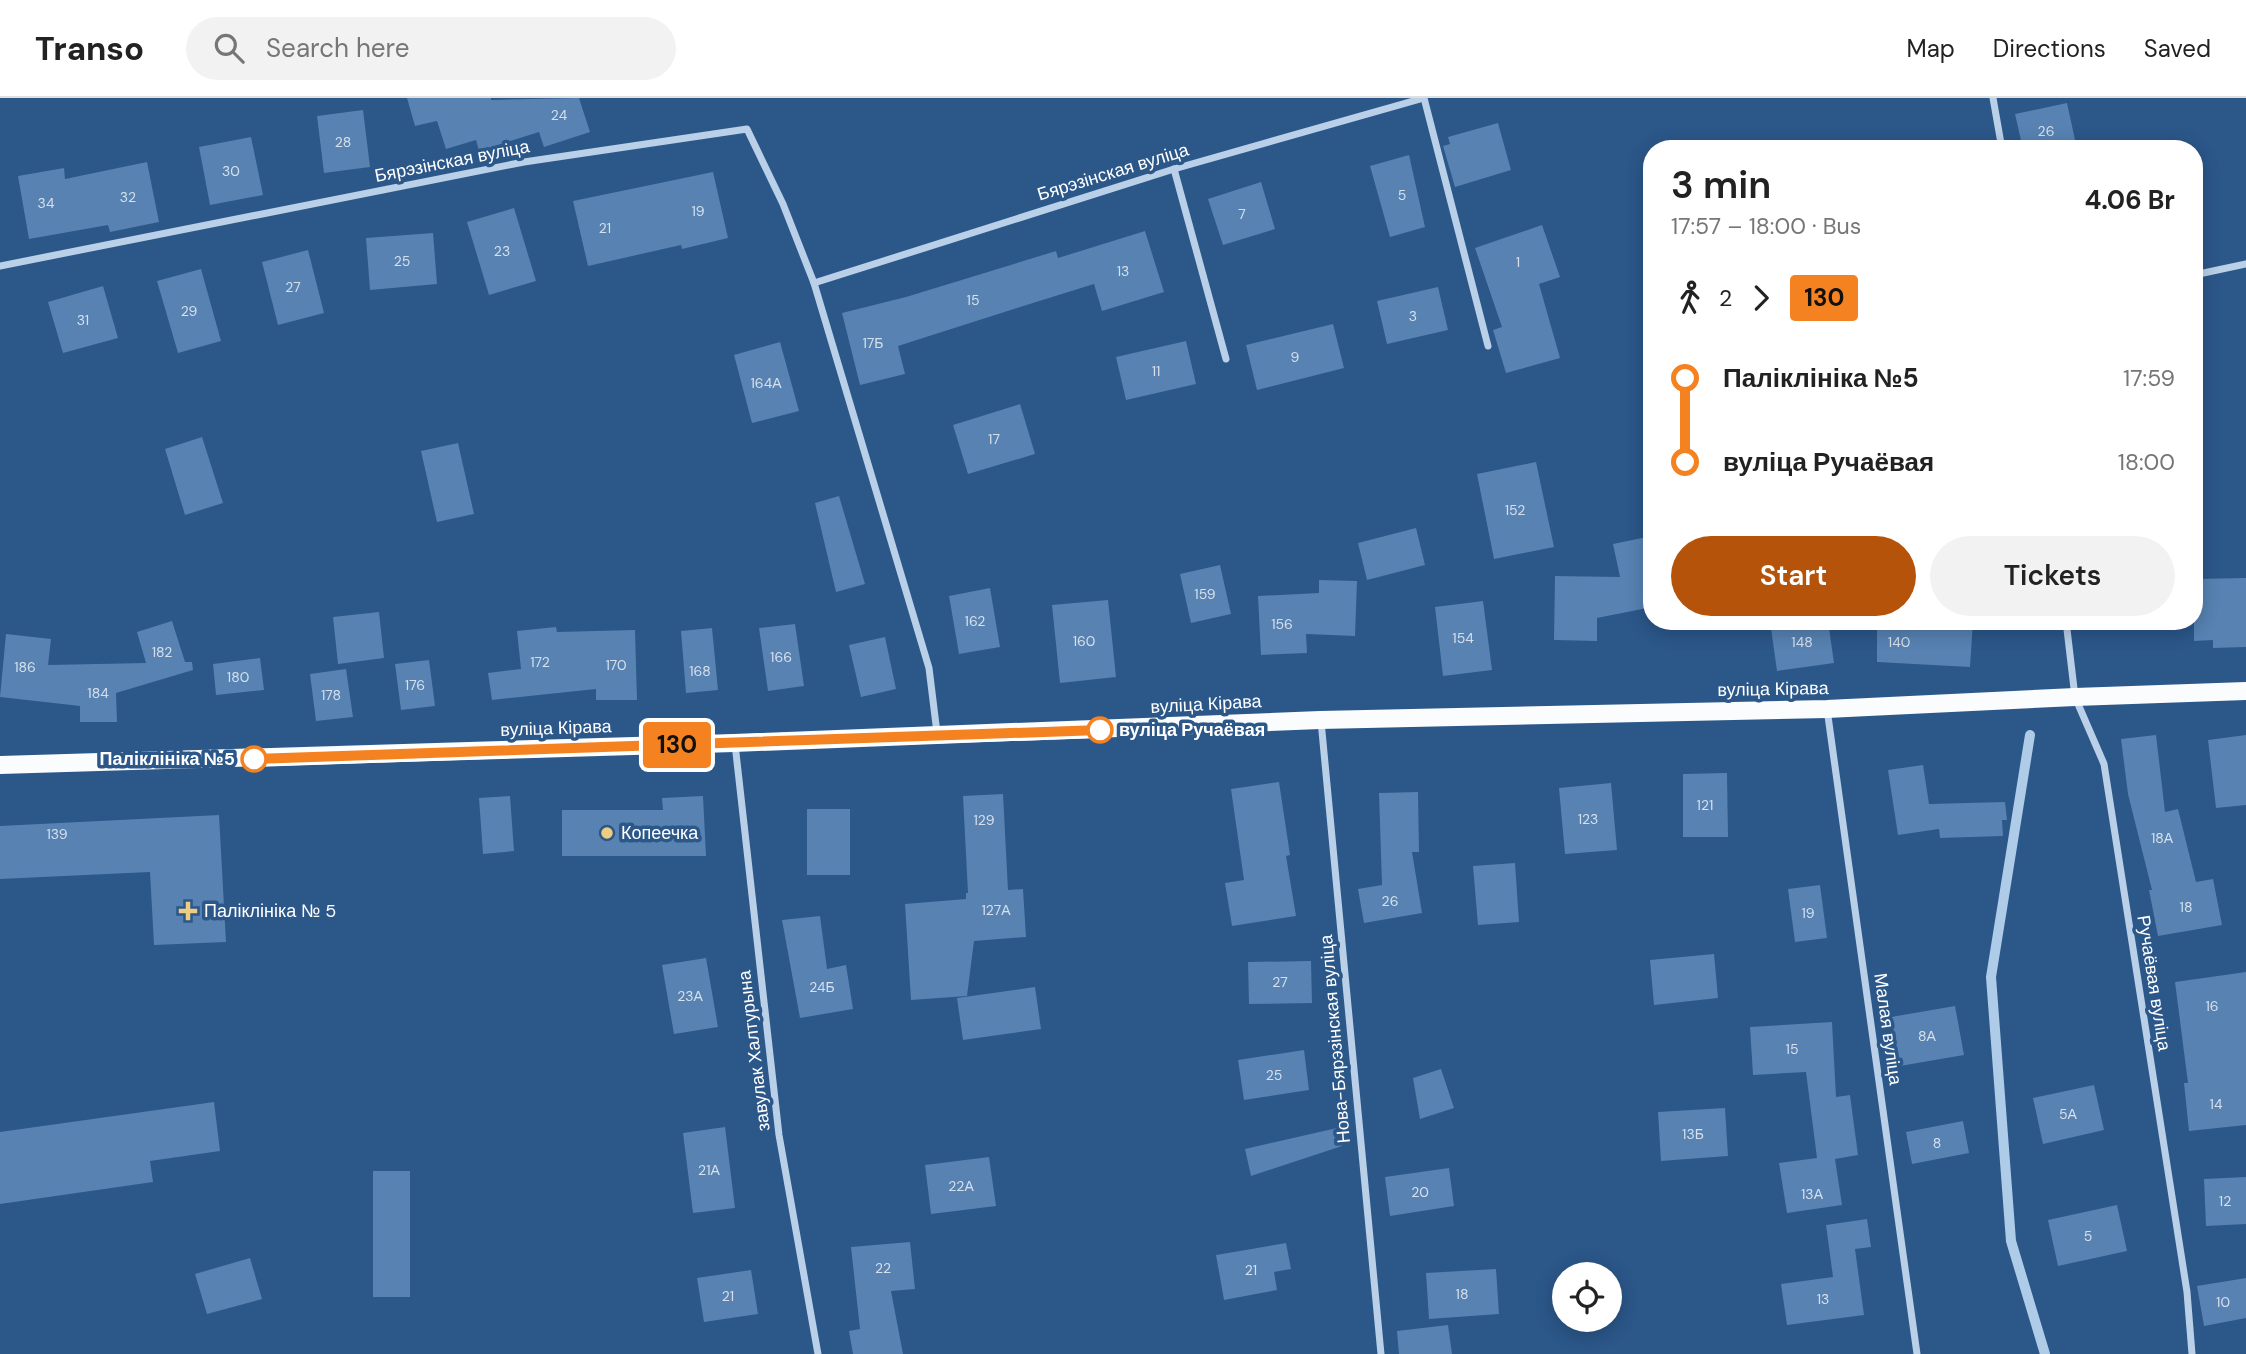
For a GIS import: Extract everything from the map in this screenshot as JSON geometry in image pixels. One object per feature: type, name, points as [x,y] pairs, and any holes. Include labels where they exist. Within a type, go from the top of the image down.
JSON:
[{"type":"main road","name":"вуліца Кірава","points":[[0,765],[734,743],[1321,720],[1827,709],[2075,696],[2246,691]]},
{"type":"street","name":"Бярэзінская вуліца","points":[[814,283],[1174,169],[1424,98],[1489,346]]},
{"type":"street","points":[[1993,98],[2000,140]]},
{"type":"street","name":"Бярэзінская вуліца","points":[[0,266],[524,162],[747,128],[783,204],[814,283],[929,668],[937,734]]},
{"type":"street","points":[[1174,169],[1226,359]]},
{"type":"street","points":[[2203,273],[2246,264]]},
{"type":"street","name":"Ручаёвая вуліца","points":[[2067,630],[2075,696],[2104,764],[2187,1292],[2192,1354]]},
{"type":"street","name":"Малая вуліца","points":[[1827,709],[1917,1354]]},
{"type":"street","name":"Нова-Бярэзінская вуліца","points":[[1321,720],[1381,1354]]},
{"type":"street","name":"завулак Халтурына","points":[[734,743],[779,1135],[818,1354]]},
{"type":"building","points":[[407,98],[579,98],[590,132],[544,147],[539,132],[479,151],[476,140],[446,149],[437,121],[415,126]]},
{"type":"building","points":[[2067,103],[2075,140],[2021,140],[2015,114]]},
{"type":"building","points":[[363,110],[370,167],[324,173],[317,116]]},
{"type":"building","points":[[1498,123],[1511,170],[1455,187],[1443,146],[1450,144],[1448,137]]},
{"type":"building","points":[[251,137],[263,195],[210,205],[199,147]]},
{"type":"building","points":[[1409,155],[1425,227],[1390,237],[1370,166]]},
{"type":"building","points":[[147,162],[159,222],[110,232],[108,225],[29,239],[18,176],[64,168],[65,179]]},
{"type":"building","points":[[713,172],[728,238],[682,249],[681,245],[588,266],[573,201]]},
{"type":"building","points":[[1261,182],[1275,229],[1223,245],[1208,199]]},
{"type":"building","points":[[514,208],[536,281],[489,295],[467,222]]},
{"type":"building","points":[[1542,225],[1560,277],[1539,284],[1560,358],[1506,373],[1493,330],[1502,327],[1475,248]]},
{"type":"building","points":[[1145,231],[1164,292],[1102,311],[1094,284],[898,346],[905,374],[860,385],[842,313],[906,297],[1056,251],[1058,258]]},
{"type":"building","points":[[433,233],[437,284],[370,290],[366,238]]},
{"type":"building","points":[[308,250],[324,313],[278,325],[262,262]]},
{"type":"building","points":[[201,269],[221,341],[178,353],[157,281]]},
{"type":"building","points":[[103,286],[118,338],[63,353],[48,302]]},
{"type":"building","points":[[1438,287],[1448,330],[1387,344],[1377,301]]},
{"type":"building","points":[[1333,324],[1344,368],[1257,390],[1246,345]]},
{"type":"building","points":[[1186,341],[1196,384],[1126,400],[1116,357]]},
{"type":"building","points":[[780,342],[799,411],[752,423],[734,355]]},
{"type":"building","points":[[1020,404],[1035,454],[968,474],[953,425]]},
{"type":"building","points":[[202,437],[223,503],[185,515],[165,449]]},
{"type":"building","points":[[458,443],[474,514],[437,522],[421,451]]},
{"type":"building","points":[[1536,462],[1554,547],[1494,559],[1477,474]]},
{"type":"building","points":[[839,496],[865,584],[836,592],[815,503]]},
{"type":"building","points":[[1416,528],[1425,565],[1367,580],[1358,543]]},
{"type":"building","points":[[1643,538],[1643,609],[1597,618],[1597,641],[1554,640],[1555,576],[1620,577],[1613,544]]},
{"type":"building","points":[[1220,565],[1231,614],[1191,623],[1180,574]]},
{"type":"building","points":[[2246,578],[2246,647],[2213,648],[2213,640],[2194,641],[2194,630],[2203,630],[2203,579]]},
{"type":"building","points":[[1319,580],[1357,581],[1355,636],[1306,634],[1307,653],[1261,655],[1258,596],[1319,593]]},
{"type":"building","points":[[990,588],[1000,647],[959,654],[949,596]]},
{"type":"building","points":[[1108,600],[1116,677],[1060,683],[1052,605]]},
{"type":"building","points":[[1483,601],[1492,670],[1443,676],[1435,607]]},
{"type":"building","points":[[379,612],[384,658],[338,664],[333,617]]},
{"type":"building","points":[[172,621],[185,662],[192,662],[193,670],[116,693],[117,722],[80,722],[80,706],[0,697],[6,634],[51,639],[48,665],[146,663],[137,632]]},
{"type":"building","points":[[795,624],[804,686],[768,691],[759,628]]},
{"type":"building","points":[[556,627],[557,632],[635,630],[637,700],[596,700],[596,689],[492,700],[488,673],[521,669],[517,631]]},
{"type":"building","points":[[712,628],[718,690],[686,693],[681,631]]},
{"type":"building","points":[[1771,630],[1829,630],[1834,663],[1777,671]]},
{"type":"building","points":[[1877,630],[1972,630],[1970,667],[1877,662]]},
{"type":"building","points":[[885,637],[896,689],[861,697],[849,645]]},
{"type":"building","points":[[260,658],[264,690],[216,695],[213,664]]},
{"type":"building","points":[[429,660],[435,706],[401,710],[395,664]]},
{"type":"building","points":[[346,669],[353,717],[316,721],[310,674]]},
{"type":"building","points":[[2156,735],[2165,812],[2178,809],[2196,882],[2213,879],[2222,925],[2158,936],[2149,890],[2152,890],[2128,794],[2121,739]]},
{"type":"building","points":[[2246,735],[2246,805],[2216,808],[2208,740]]},
{"type":"building","points":[[1923,765],[1929,804],[2005,802],[2007,820],[2002,820],[2003,836],[1940,838],[1939,829],[1898,835],[1888,770]]},
{"type":"building","points":[[1727,773],[1728,837],[1683,837],[1683,774]]},
{"type":"building","points":[[1279,782],[1290,855],[1286,856],[1296,916],[1232,926],[1225,883],[1244,880],[1231,789]]},
{"type":"building","points":[[1611,783],[1617,850],[1565,854],[1559,788]]},
{"type":"building","points":[[1418,792],[1419,852],[1412,852],[1422,913],[1364,923],[1358,889],[1382,885],[1379,793]]},
{"type":"building","points":[[1003,794],[1008,890],[1023,889],[1026,937],[974,941],[967,996],[911,1000],[905,904],[966,899],[968,893],[963,796]]},
{"type":"building","points":[[510,796],[514,851],[483,854],[479,798]]},
{"type":"building","points":[[703,796],[706,856],[562,856],[562,810],[663,810],[662,798]]},
{"type":"building","points":[[807,809],[850,809],[850,875],[807,875]]},
{"type":"building","name":"Паліклініка № 5","points":[[219,815],[226,942],[154,945],[150,872],[0,879],[0,826]]},
{"type":"building","points":[[1515,863],[1519,922],[1478,925],[1473,866]]},
{"type":"building","points":[[1820,885],[1827,938],[1795,942],[1788,889]]},
{"type":"building","points":[[820,916],[827,969],[846,965],[853,1009],[800,1018],[782,920]]},
{"type":"building","points":[[1714,954],[1718,998],[1654,1005],[1650,960]]},
{"type":"building","points":[[706,958],[718,1027],[674,1034],[662,965]]},
{"type":"building","points":[[1311,961],[1312,1003],[1249,1004],[1248,962]]},
{"type":"building","points":[[2246,972],[2246,1125],[2189,1131],[2184,1083],[2188,1083],[2175,982]]},
{"type":"building","points":[[1035,987],[1041,1029],[963,1040],[957,998]]},
{"type":"building","points":[[1955,1006],[1964,1055],[1900,1066],[1891,1017]]},
{"type":"building","points":[[1832,1022],[1836,1097],[1850,1095],[1858,1155],[1835,1159],[1842,1205],[1787,1213],[1779,1163],[1817,1158],[1806,1072],[1753,1075],[1750,1027]]},
{"type":"building","points":[[1304,1050],[1309,1090],[1244,1100],[1238,1060]]},
{"type":"building","points":[[1441,1069],[1454,1108],[1420,1119],[1413,1078]]},
{"type":"building","points":[[2094,1085],[2104,1130],[2043,1144],[2033,1098]]},
{"type":"building","points":[[214,1102],[220,1151],[150,1161],[153,1182],[0,1204],[0,1132]]},
{"type":"building","points":[[1725,1108],[1728,1156],[1661,1161],[1658,1112]]},
{"type":"building","points":[[1963,1121],[1969,1153],[1912,1164],[1906,1132]]},
{"type":"building","points":[[725,1127],[735,1208],[693,1213],[683,1133]]},
{"type":"building","points":[[1337,1128],[1342,1146],[1251,1176],[1245,1149]]},
{"type":"building","points":[[989,1157],[996,1206],[931,1214],[925,1165]]},
{"type":"building","points":[[1449,1168],[1454,1206],[1390,1216],[1385,1177]]},
{"type":"building","points":[[373,1171],[410,1171],[410,1297],[373,1297]]},
{"type":"building","points":[[2246,1177],[2246,1224],[2206,1226],[2204,1179]]},
{"type":"building","points":[[2117,1205],[2127,1251],[2058,1266],[2048,1220]]},
{"type":"building","points":[[1867,1219],[1871,1247],[1855,1249],[1864,1315],[1787,1325],[1781,1284],[1833,1277],[1826,1225]]},
{"type":"building","points":[[910,1242],[915,1289],[891,1291],[903,1354],[853,1354],[849,1331],[860,1329],[851,1247]]},
{"type":"building","points":[[1286,1243],[1291,1269],[1274,1272],[1277,1290],[1224,1300],[1216,1255]]},
{"type":"building","points":[[250,1258],[262,1299],[207,1314],[195,1274]]},
{"type":"building","points":[[1496,1269],[1499,1314],[1429,1319],[1426,1273]]},
{"type":"building","points":[[751,1270],[758,1314],[704,1322],[697,1278]]},
{"type":"building","points":[[2246,1278],[2246,1318],[2204,1326],[2197,1286]]},
{"type":"building","points":[[1448,1325],[1452,1354],[1399,1354],[1397,1331]]},
{"type":"waterway","points":[[2030,735],[1991,977],[2011,1241],[2045,1354]]},
{"type":"bus line","name":"130","points":[[254,759],[1100,730]]},
{"type":"place","name":"вуліца Ручаёвая","points":[[1100,730]]},
{"type":"place","name":"Паліклініка №5","points":[[254,759]]},
{"type":"place","name":"Копеечка","points":[[607,833]]},
{"type":"place","name":"Паліклініка № 5","points":[[188,911]]}]
